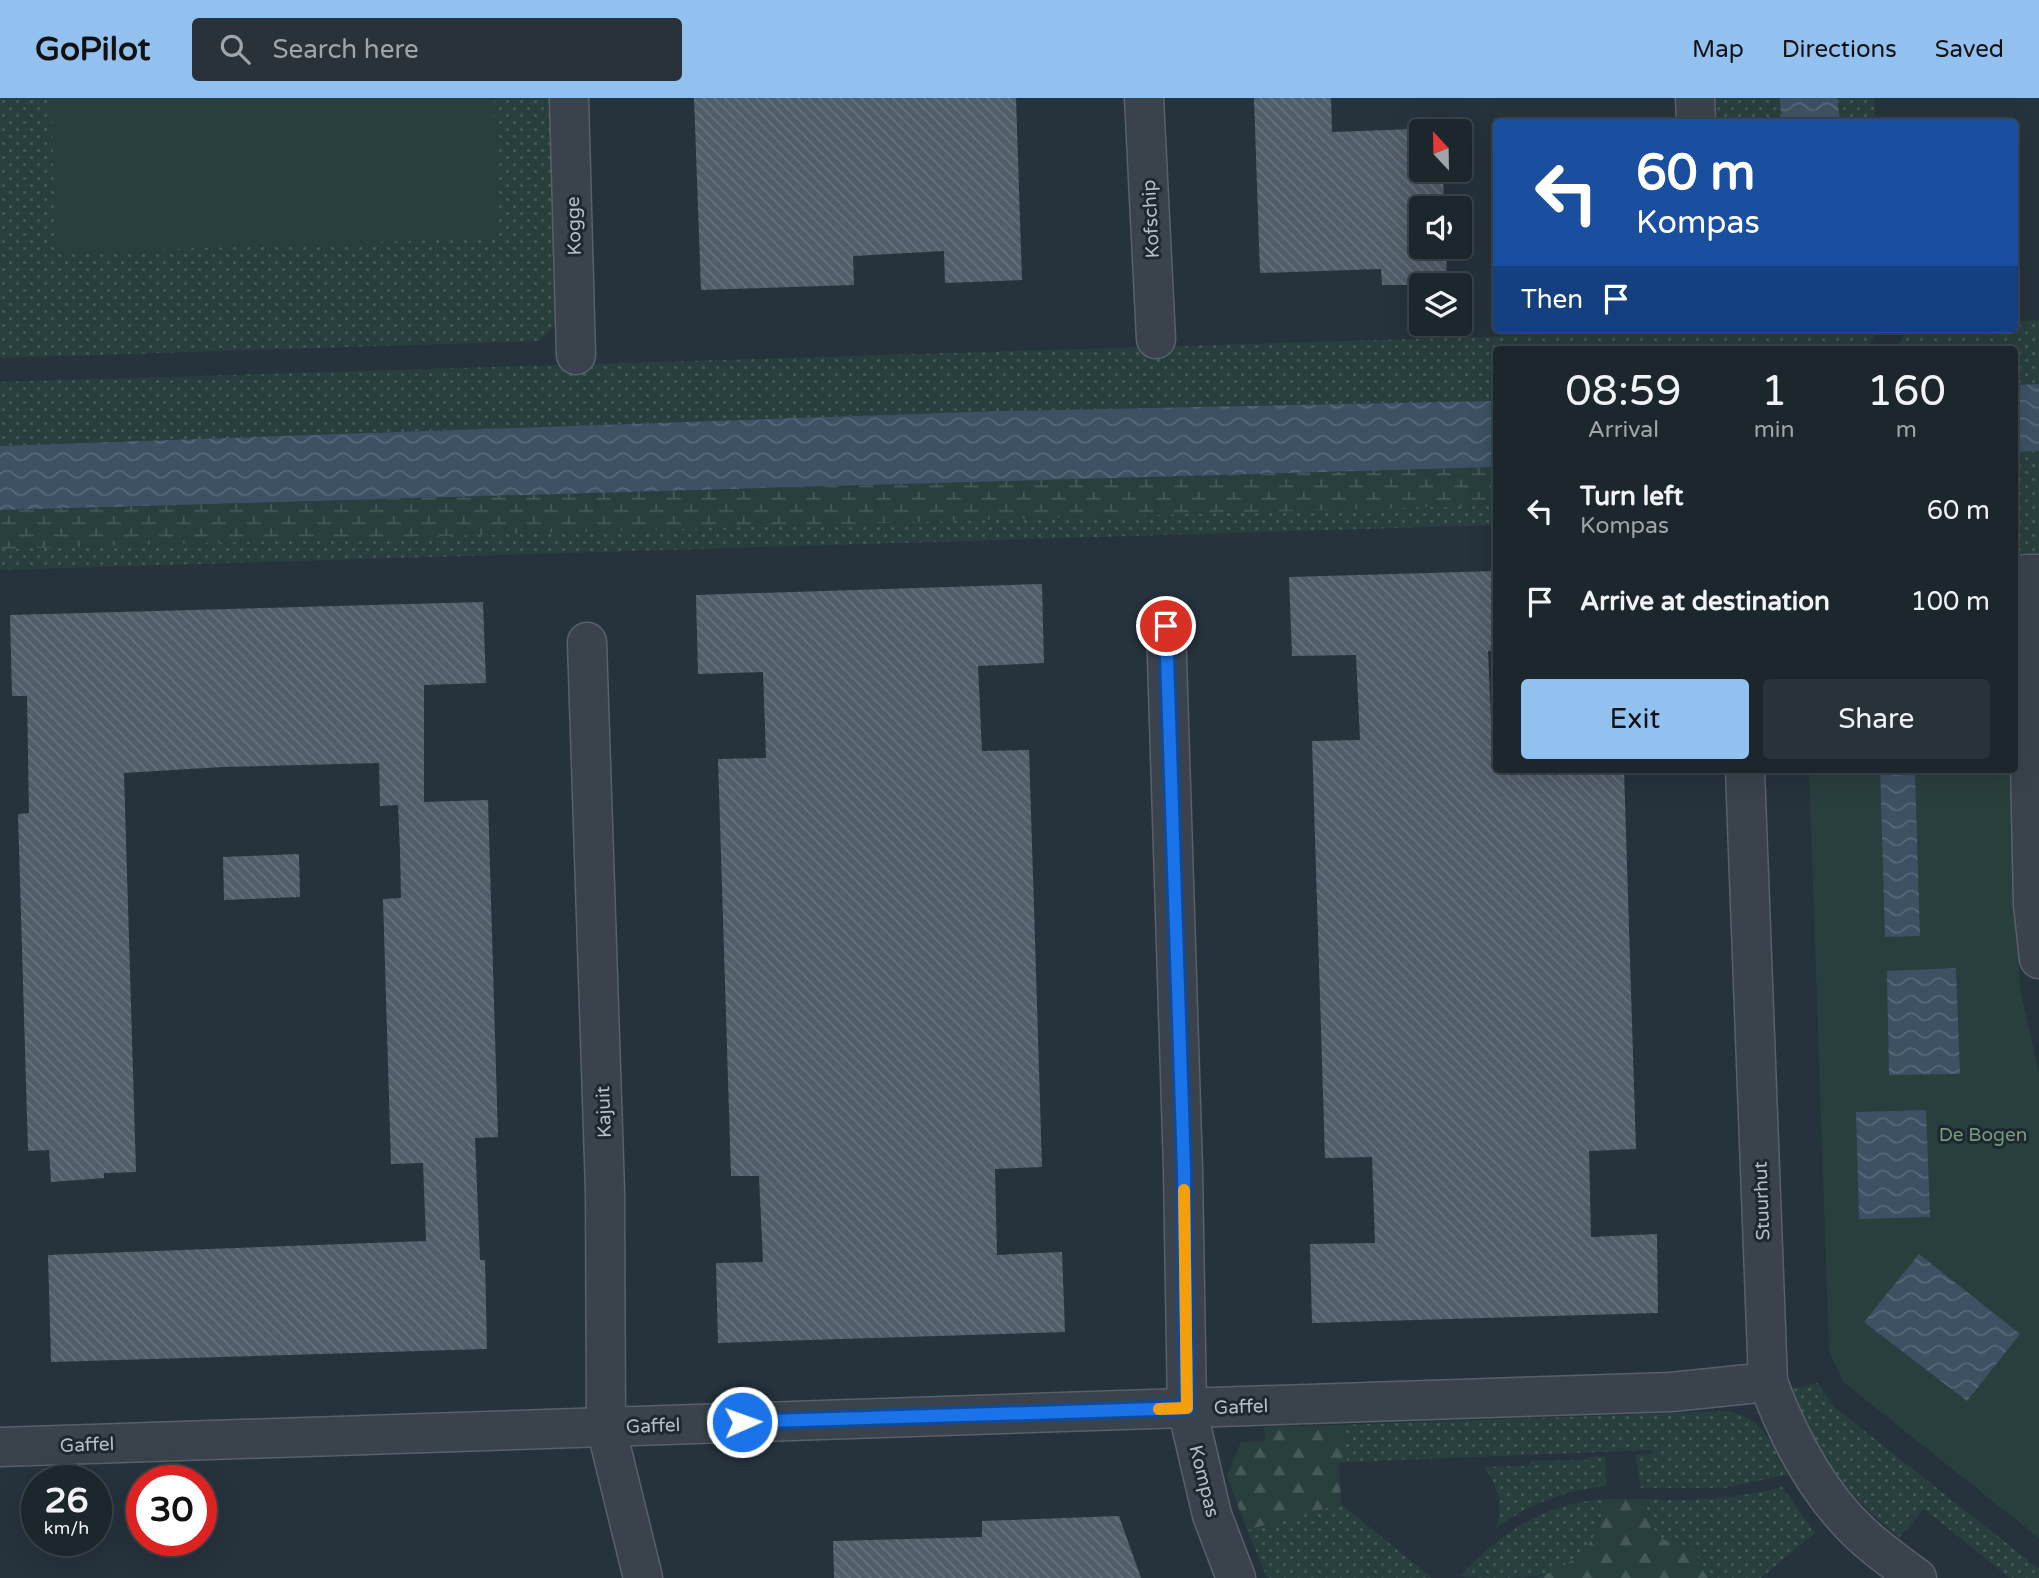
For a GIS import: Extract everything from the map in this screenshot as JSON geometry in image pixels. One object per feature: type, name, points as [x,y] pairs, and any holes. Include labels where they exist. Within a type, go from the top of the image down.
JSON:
[{"type":"street","name":"Kogge","points":[[569,98],[576,355]]},
{"type":"street","name":"Kofschip","points":[[1144,98],[1156,340]]},
{"type":"street","points":[[1695,98],[1696,119]]},
{"type":"street","points":[[2039,574],[2025,574],[2033,904],[2039,959]]},
{"type":"street","name":"Kompas","points":[[1166,626],[1184,1170],[1187,1408],[1212,1516],[1236,1578]]},
{"type":"street","name":"Kajuit","points":[[587,642],[606,1191],[607,1427],[643,1578]]},
{"type":"street","name":"Stuurhut","points":[[1745,773],[1768,1382],[1792,1440],[1842,1513],[1862,1535],[1917,1578]]},
{"type":"street","name":"Gaffel","points":[[0,1447],[1671,1392],[1768,1382]]},
{"type":"green space","points":[[0,98],[549,98],[557,317],[552,328],[539,341],[0,358]]},
{"type":"green space","points":[[51,98],[494,98],[499,238],[56,253]]},
{"type":"green space","points":[[1710,98],[1874,98],[1875,119],[1711,119]]},
{"type":"green space","points":[[2039,320],[2039,384],[2018,385],[2018,346],[1897,346],[1906,333],[2018,333],[2018,321]]},
{"type":"green space","points":[[1609,333],[1877,333],[1868,346],[1493,346],[1493,401],[998,411],[0,446],[0,382]]},
{"type":"green space","points":[[2039,451],[2039,554],[2018,555],[2018,452]]},
{"type":"green space","points":[[1493,467],[1493,505],[0,549],[0,510]]},
{"type":"green space","points":[[1493,505],[1493,525],[0,570],[0,549]]},
{"type":"green space","name":"De Bogen","points":[[1809,773],[1880,773],[1886,937],[1920,935],[1915,773],[2012,773],[2020,989],[2039,1072],[2039,1538],[1843,1382],[1829,1351]]},
{"type":"green space","points":[[1818,1383],[1833,1406],[2039,1569],[2039,1578],[2010,1578],[1924,1509],[1899,1538],[1849,1490],[1807,1432],[1792,1389]]},
{"type":"green space","points":[[1728,1411],[1759,1426],[1790,1474],[1724,1488],[1641,1488],[1635,1455],[1652,1454],[1652,1450],[1347,1462],[1342,1425]]},
{"type":"green space","points":[[1342,1425],[1347,1462],[1339,1463],[1341,1504],[1247,1530],[1227,1476],[1241,1442],[1265,1441],[1264,1427]]},
{"type":"green space","points":[[1605,1456],[1606,1486],[1576,1491],[1548,1500],[1496,1528],[1498,1496],[1484,1467],[1528,1466],[1530,1461],[1587,1460],[1588,1457]]},
{"type":"green space","points":[[1782,1487],[1815,1533],[1761,1578],[1710,1578],[1694,1551],[1658,1535],[1643,1499],[1713,1499]]},
{"type":"green space","points":[[1606,1499],[1593,1538],[1573,1562],[1560,1569],[1525,1577],[1460,1576],[1492,1546],[1525,1522],[1563,1507]]},
{"type":"green space","points":[[1606,1499],[1643,1499],[1658,1535],[1694,1551],[1710,1578],[1537,1578],[1565,1565],[1584,1550],[1597,1529]]},
{"type":"green space","points":[[1341,1504],[1432,1578],[1267,1578],[1247,1530]]},
{"type":"water","points":[[1780,98],[1837,98],[1840,119],[1782,119]]},
{"type":"water","points":[[2039,384],[2039,451],[2018,452],[2018,385]]},
{"type":"water","points":[[1493,401],[1493,467],[0,510],[0,446],[998,411]]},
{"type":"water","points":[[1880,773],[1915,773],[1920,936],[1885,937]]},
{"type":"water","points":[[1956,968],[1960,1074],[1889,1075],[1887,971]]},
{"type":"water","points":[[1926,1110],[1930,1217],[1859,1219],[1856,1112]]},
{"type":"water","points":[[1919,1254],[2020,1334],[1967,1401],[1864,1322]]},
{"type":"building","points":[[694,98],[1016,98],[1022,280],[945,283],[944,251],[853,256],[854,285],[701,290]]},
{"type":"building","points":[[1254,98],[1331,98],[1332,132],[1409,129],[1409,182],[1443,182],[1444,196],[1409,196],[1409,259],[1446,259],[1447,273],[1409,273],[1409,285],[1382,285],[1381,269],[1260,273]]},
{"type":"building","points":[[1493,571],[1493,650],[1488,651],[1493,773],[1624,773],[1636,1149],[1589,1151],[1591,1237],[1657,1234],[1658,1313],[1312,1323],[1310,1244],[1375,1243],[1372,1157],[1325,1158],[1312,741],[1360,740],[1356,655],[1292,656],[1289,577]]},
{"type":"building","points":[[1042,584],[1044,663],[978,666],[982,751],[1029,750],[1042,1167],[995,1169],[997,1255],[1062,1252],[1065,1332],[718,1343],[716,1263],[763,1262],[759,1176],[731,1176],[718,759],[766,758],[763,672],[698,674],[696,595]]},
{"type":"building","points":[[483,602],[486,683],[424,685],[424,802],[488,800],[498,1137],[475,1138],[480,1260],[485,1260],[487,1349],[51,1362],[48,1255],[426,1241],[423,1163],[391,1164],[383,899],[401,898],[400,851],[398,805],[380,806],[379,763],[222,767],[124,773],[136,1172],[104,1173],[104,1178],[51,1182],[49,1150],[28,1151],[18,814],[29,813],[27,696],[12,696],[10,615]]},
{"type":"building","points":[[299,854],[300,897],[224,900],[223,857]]},
{"type":"building","points":[[1119,1516],[1141,1578],[834,1578],[833,1541],[982,1537],[982,1521]]},
{"type":"slow traffic","points":[[1159,1409],[1187,1408],[1184,1190]]},
{"type":"route","points":[[742,1422],[1187,1408],[1184,1170],[1166,626]]}]
